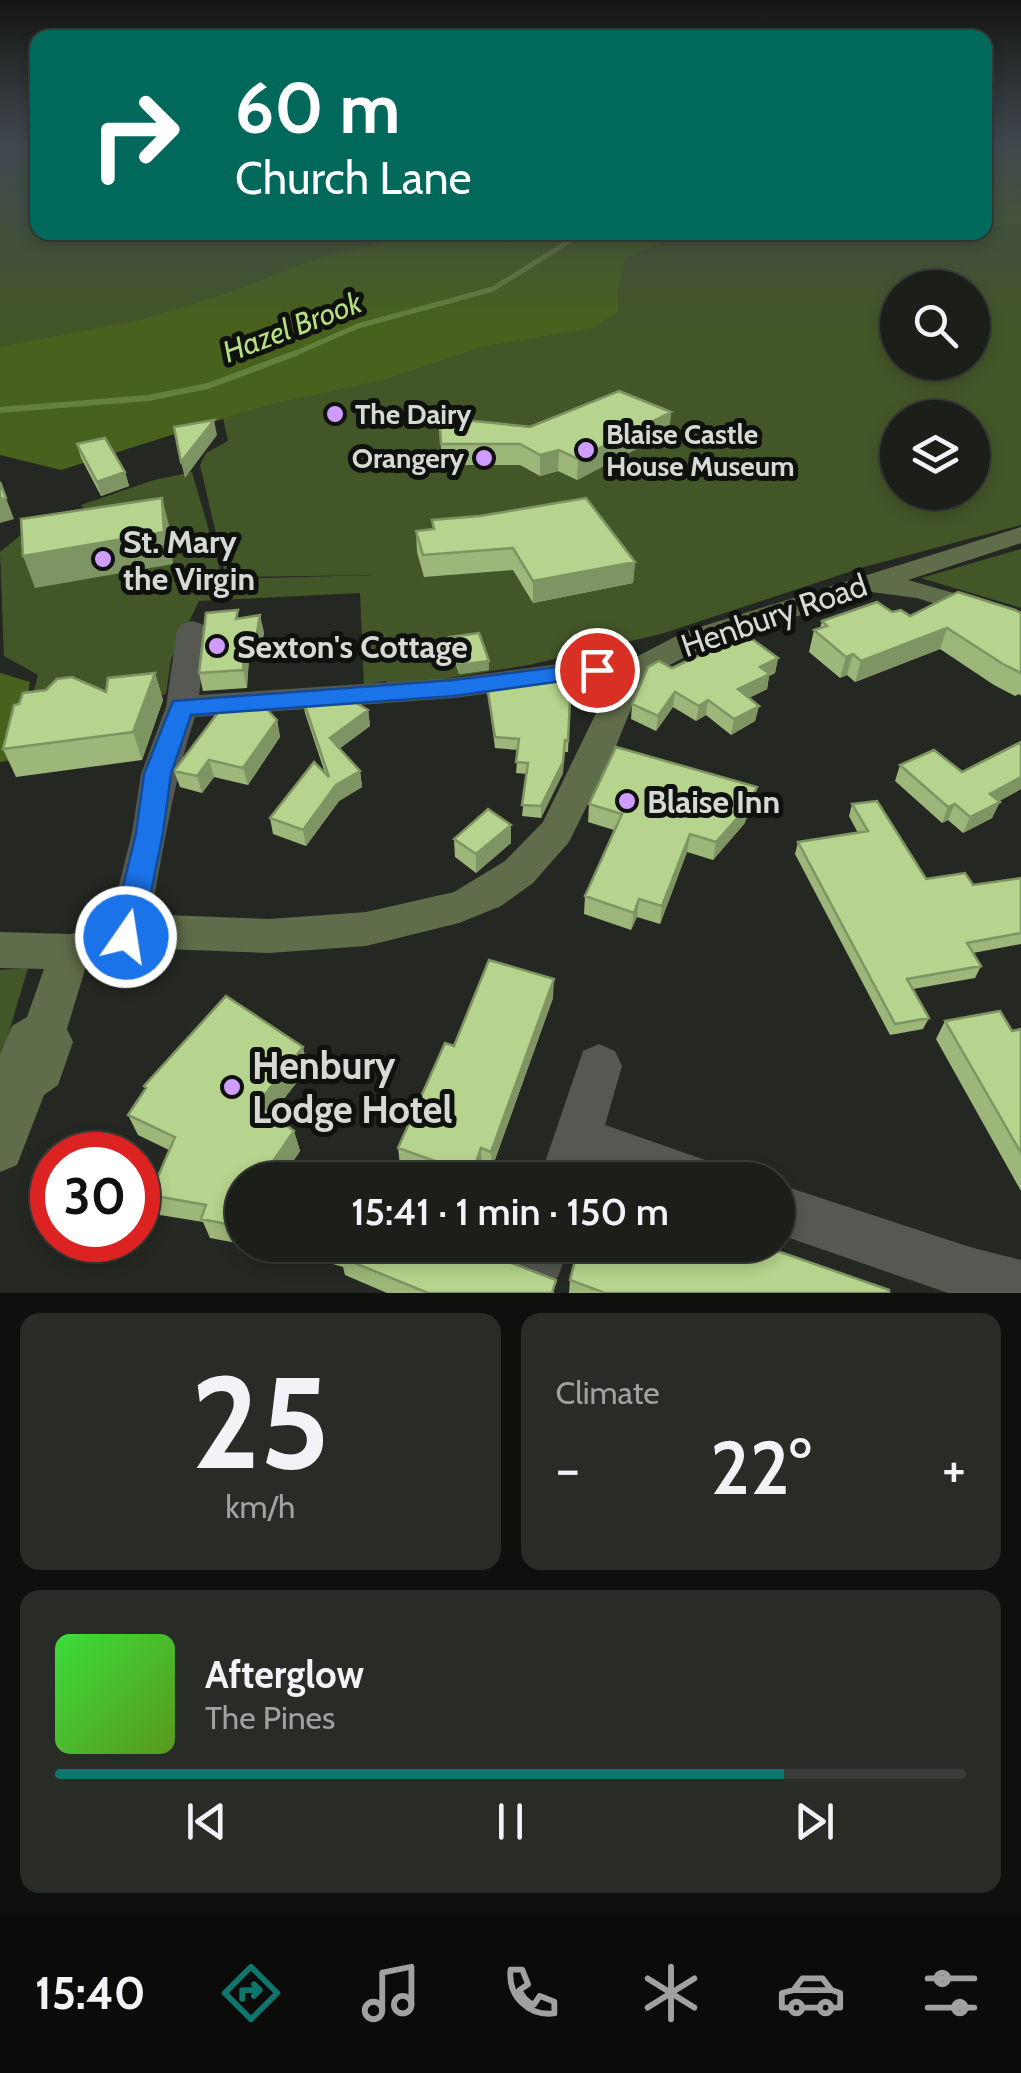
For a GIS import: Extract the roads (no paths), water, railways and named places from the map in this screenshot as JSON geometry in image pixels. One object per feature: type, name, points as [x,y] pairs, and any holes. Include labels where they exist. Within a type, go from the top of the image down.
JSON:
[{"type":"main road","name":"Henbury Road","points":[[630,674],[695,639],[1021,536]]},
{"type":"main road","points":[[858,585],[921,590],[1021,622]]},
{"type":"main road","points":[[0,950],[70,952],[126,937],[165,932],[269,936],[366,929],[459,907],[487,896],[518,872],[556,832],[630,674]]},
{"type":"main road","points":[[0,1148],[26,1080],[42,1070],[51,1042],[45,1030],[70,952]]},
{"type":"street","points":[[126,937],[150,833],[158,774],[182,707],[192,630]]},
{"type":"street","points":[[182,707],[454,688],[582,670],[630,674]]},
{"type":"street","points":[[570,1160],[600,1066]]},
{"type":"street","points":[[795,1216],[971,1284],[1021,1287]]},
{"type":"waterway","name":"Hazel Brook","points":[[295,353],[358,326],[493,289],[571,240]]},
{"type":"waterway","name":"Hazel Brook","points":[[0,410],[148,398],[208,386],[295,353]]},
{"type":"waterway","name":"Hazel Brook","points":[[289,356],[295,353]]},
{"type":"place","name":"The Dairy","points":[[335,414]]},
{"type":"place","name":"Blaise Castle House Museum","points":[[586,450]]},
{"type":"place","name":"Orangery","points":[[484,458]]},
{"type":"place","name":"St. Mary the Virgin","points":[[103,559]]},
{"type":"place","name":"Sexton's Cottage","points":[[217,646]]},
{"type":"place","name":"Blaise Inn","points":[[627,801]]},
{"type":"place","name":"Henbury Lodge Hotel","points":[[232,1087]]}]
